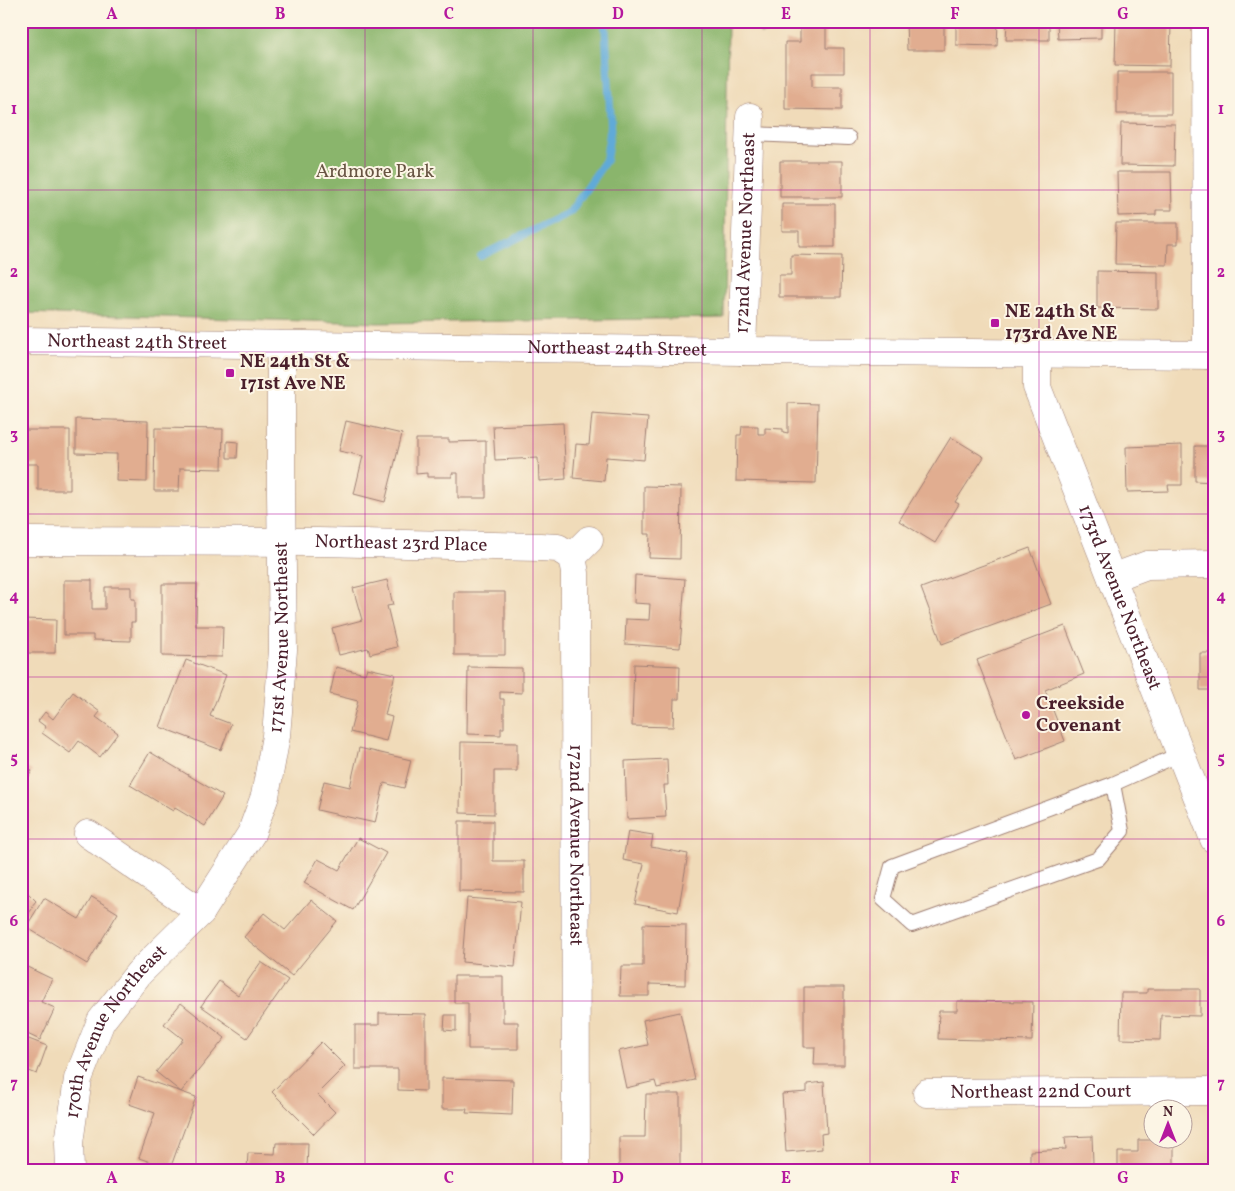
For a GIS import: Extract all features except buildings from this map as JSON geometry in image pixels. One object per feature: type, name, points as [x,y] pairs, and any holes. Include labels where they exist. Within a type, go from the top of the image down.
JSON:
[{"type":"street","points":[[1206,21],[1210,355]]},
{"type":"street","name":"172nd Avenue Northeast","points":[[742,351],[750,125]]},
{"type":"street","name":"Northeast 24th Street","points":[[21,341],[742,351],[1210,355]]},
{"type":"street","name":"171st Avenue Northeast","points":[[201,912],[251,834],[265,796],[276,736],[283,650],[281,345]]},
{"type":"street","name":"173rd Avenue Northeast","points":[[1037,354],[1037,387],[1214,840]]},
{"type":"street","name":"Northeast 23rd Place","points":[[21,541],[540,547]]},
{"type":"street","name":"172nd Avenue Northeast","points":[[540,547],[580,548],[575,573],[576,1170]]},
{"type":"street","points":[[1112,578],[1147,565],[1214,564]]},
{"type":"street","points":[[88,834],[201,912]]},
{"type":"street","name":"170th Avenue Northeast","points":[[70,1170],[69,1143],[78,1079],[101,1020],[139,973],[201,912]]},
{"type":"street","name":"Northeast 22nd Court","points":[[927,1093],[1214,1092]]},
{"type":"lane","points":[[750,125],[849,138]]},
{"type":"lane","points":[[1113,784],[1122,831],[1098,859],[912,925],[883,899],[892,866],[1113,784],[1180,754]]},
{"type":"green space","name":"Ardmore Park","points":[[21,21],[728,21],[724,318],[378,323],[21,313]]},
{"type":"green space","points":[[760,21],[797,21],[796,28],[760,34]]},
{"type":"waterway","points":[[481,256],[570,212],[606,160],[611,125],[605,21]]},
{"type":"place","name":"NE 24th St & 173rd Ave NE","points":[[995,323]]},
{"type":"place","name":"NE 24th St & 171st Ave NE","points":[[230,373]]},
{"type":"place","name":"Creekside Covenant","points":[[1026,715]]}]
